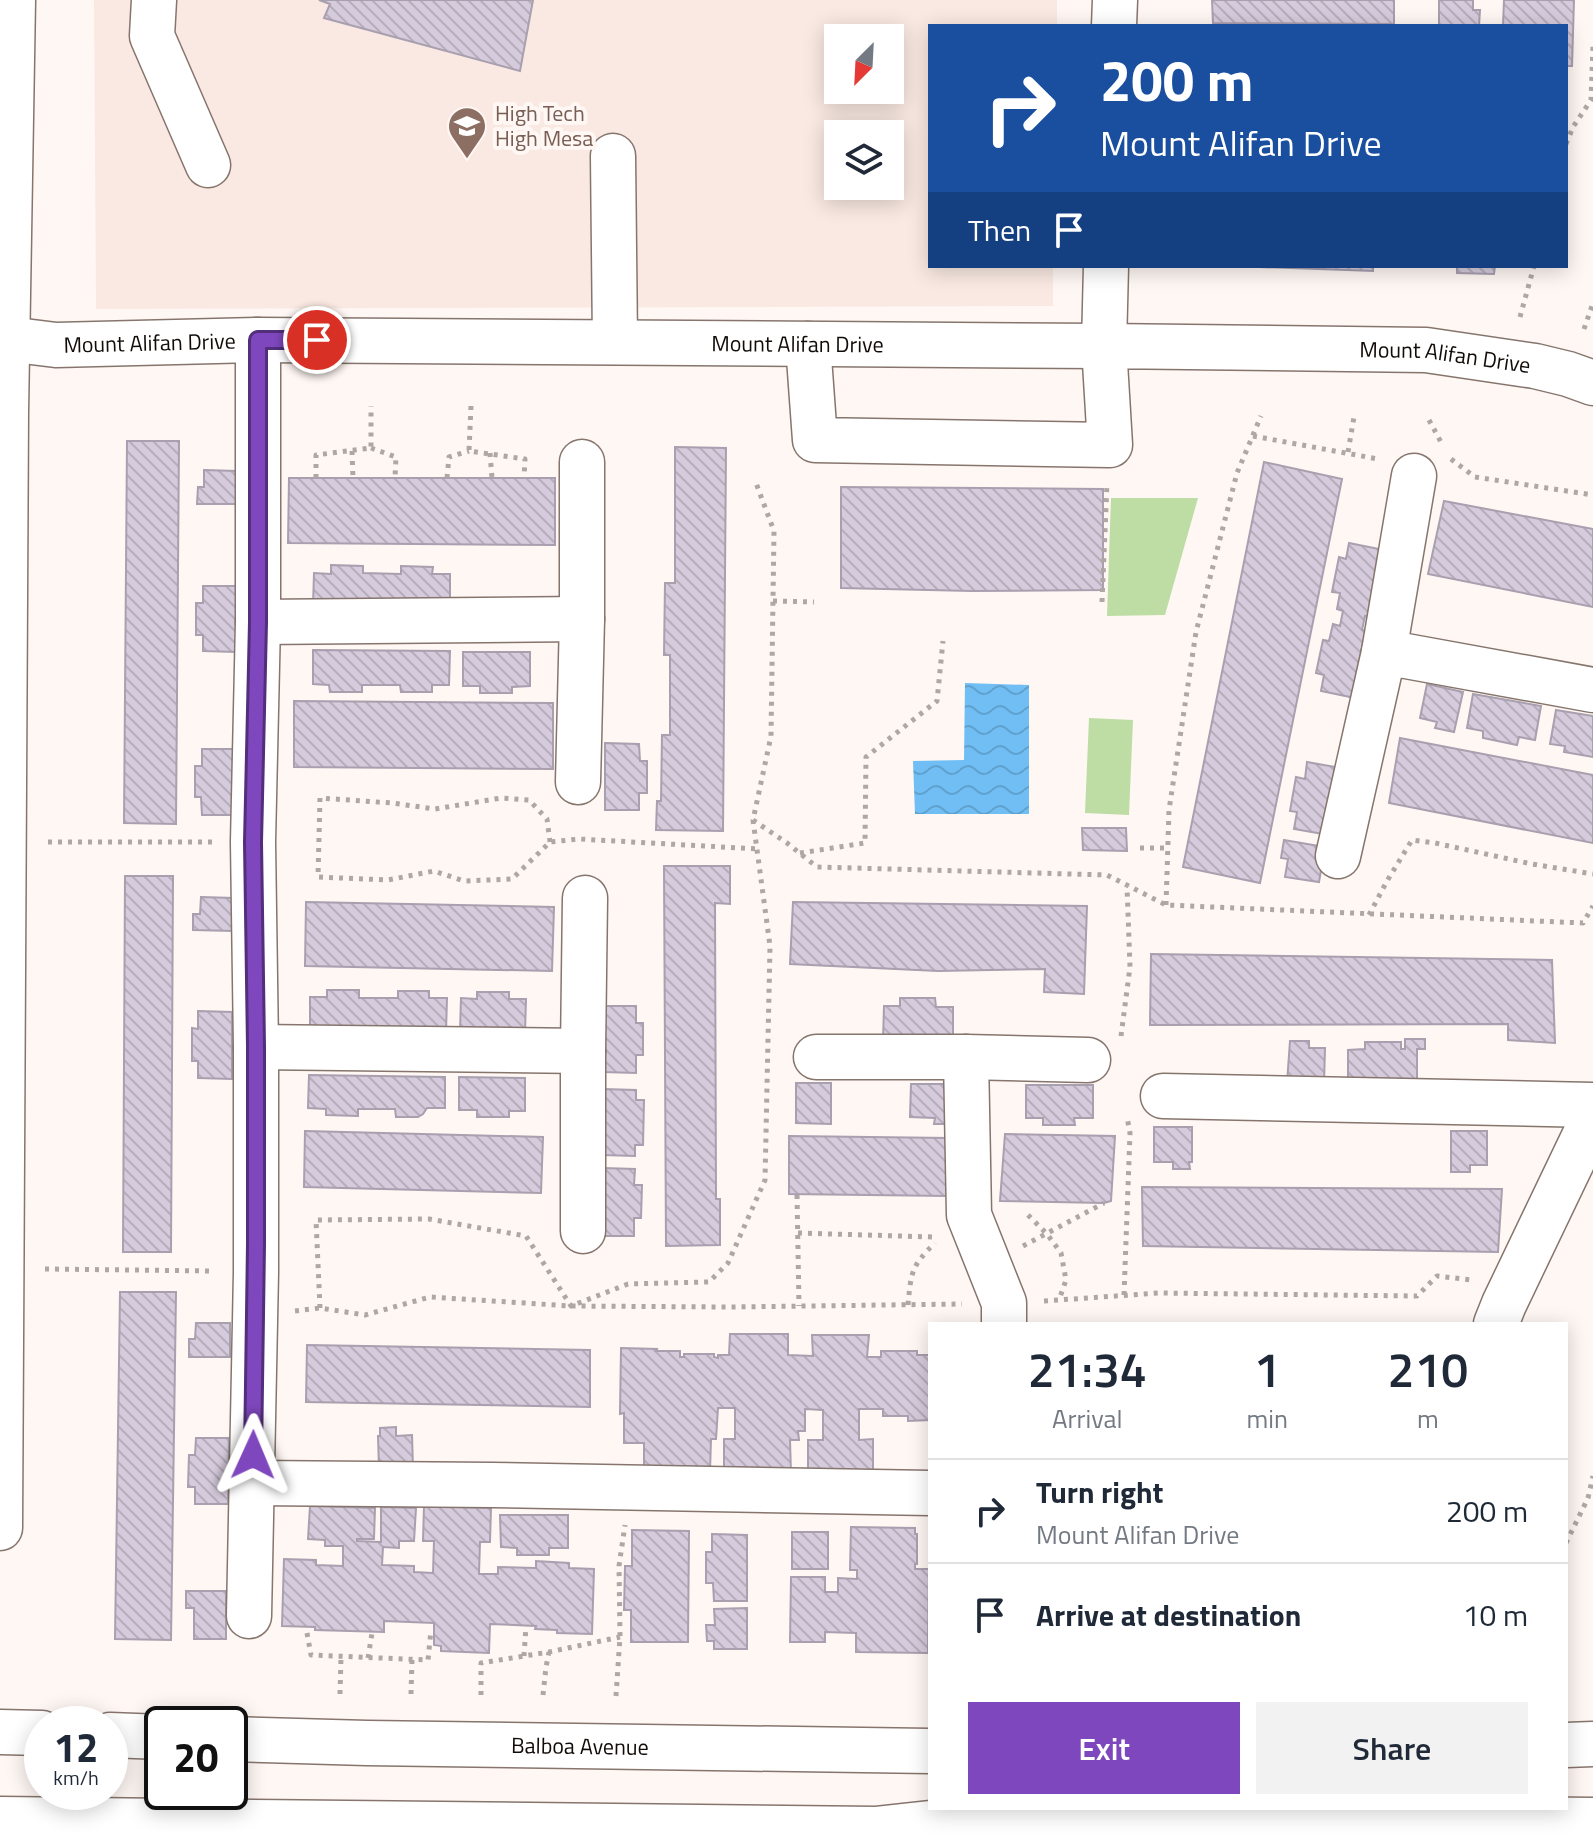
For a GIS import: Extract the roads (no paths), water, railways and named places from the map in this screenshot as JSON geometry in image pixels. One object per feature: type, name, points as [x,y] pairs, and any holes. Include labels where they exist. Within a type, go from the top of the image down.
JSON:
[{"type":"main road","points":[[0,1528],[3,338],[13,0]]},
{"type":"main road","points":[[154,0],[152,36],[208,165]]},
{"type":"main road","points":[[1114,24],[1115,0]]},
{"type":"main road","points":[[613,156],[615,342]]},
{"type":"main road","points":[[808,344],[815,440],[1110,445],[1104,346],[1106,268]]},
{"type":"main road","name":"Mount Alifan Drive","points":[[3,338],[56,345],[258,340],[1426,350],[1535,366],[1593,383]]},
{"type":"main road","points":[[249,1616],[256,1272],[253,842],[258,622],[258,340]]},
{"type":"main road","points":[[1338,856],[1384,652],[1436,460]]},
{"type":"main road","points":[[578,782],[582,462]]},
{"type":"main road","points":[[258,622],[582,619]]},
{"type":"main road","points":[[1384,652],[1593,690]]},
{"type":"main road","points":[[583,1231],[585,898]]},
{"type":"main road","points":[[256,1047],[583,1051]]},
{"type":"main road","points":[[816,1057],[1088,1060]]},
{"type":"main road","points":[[966,1057],[969,1215],[1004,1314]]},
{"type":"main road","points":[[1163,1096],[1593,1105]]},
{"type":"main road","points":[[1502,1310],[1593,1118]]},
{"type":"main road","points":[[252,1483],[928,1493]]},
{"type":"main road","points":[[0,1732],[24,1733]]},
{"type":"main road","name":"Balboa Avenue","points":[[248,1740],[928,1751]]},
{"type":"main road","points":[[1568,1745],[1593,1744]]},
{"type":"main road","points":[[0,1819],[435,1829],[875,1829],[1022,1822],[1350,1826],[1593,1820]]},
{"type":"water","points":[[965,683],[1029,685],[1029,814],[915,814],[913,761],[964,760]]},
{"type":"place","name":"High Tech High Mesa","points":[[467,160]]}]
